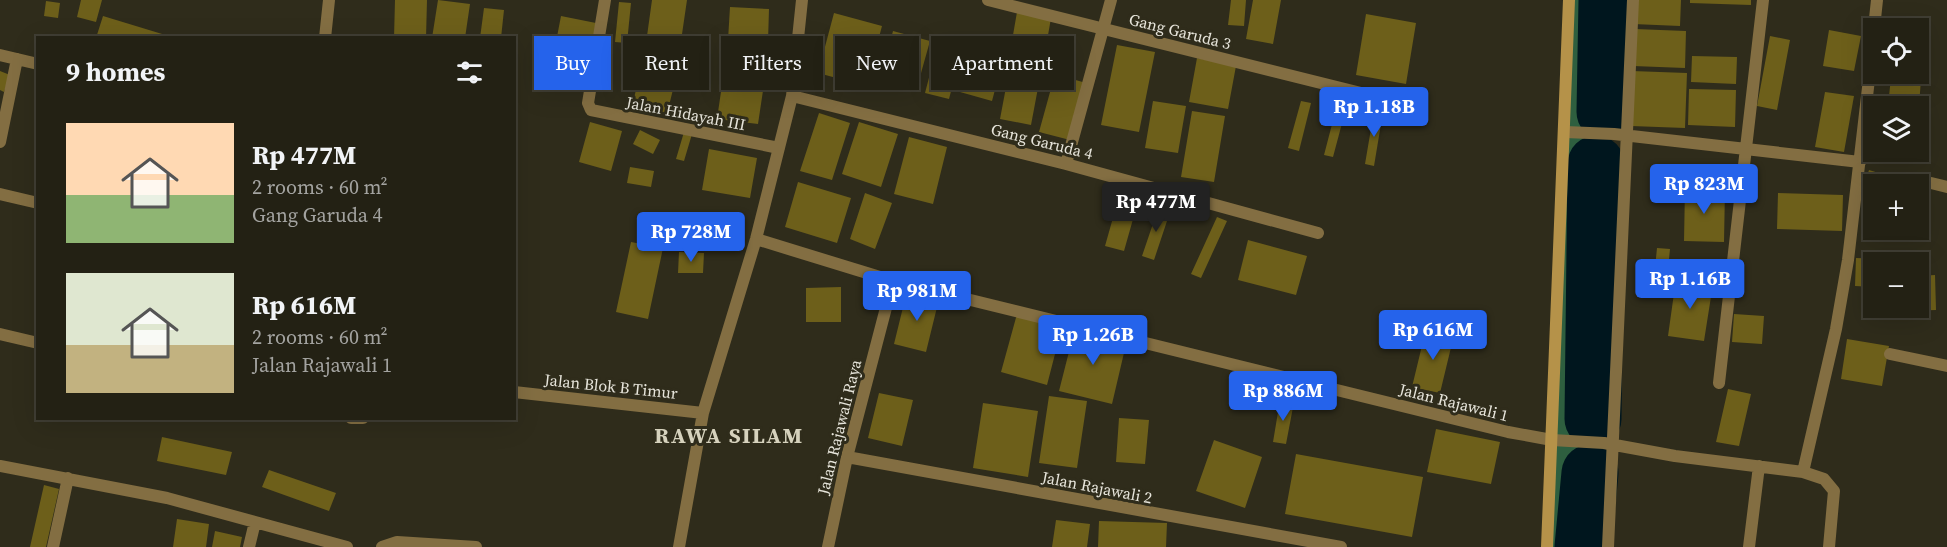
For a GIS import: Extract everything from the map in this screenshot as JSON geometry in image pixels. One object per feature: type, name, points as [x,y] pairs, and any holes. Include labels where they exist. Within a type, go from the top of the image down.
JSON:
[{"type":"street","points":[[325,36],[329,0]]},
{"type":"street","name":"Jalan Hidayah III","points":[[605,0],[588,103],[591,110],[779,148]]},
{"type":"street","points":[[679,547],[703,413],[756,239],[792,96],[802,0]]},
{"type":"street","name":"Gang Garuda 3","points":[[988,0],[1365,94]]},
{"type":"street","points":[[1066,164],[1105,30],[1111,0]]},
{"type":"street","points":[[1546,547],[1571,132],[1569,0]]},
{"type":"street","points":[[1608,547],[1609,443],[1633,0]]},
{"type":"street","points":[[1719,383],[1762,0]]},
{"type":"street","points":[[1875,18],[1877,0]]},
{"type":"street","points":[[0,55],[36,64]]},
{"type":"street","points":[[0,142],[17,59]]},
{"type":"street","points":[[1803,472],[1836,329],[1869,84]]},
{"type":"street","name":"Gang Garuda 4","points":[[792,96],[1066,164],[1318,232]]},
{"type":"street","points":[[1571,132],[1614,134],[1627,138],[1860,162]]},
{"type":"street","points":[[1931,183],[1947,187]]},
{"type":"street","points":[[0,195],[36,203]]},
{"type":"street","name":"Jalan Rajawali 1","points":[[756,239],[893,281],[1508,432],[1552,440],[1609,443],[1675,456],[1803,472],[1824,478],[1834,491],[1829,547]]},
{"type":"street","name":"Jalan Rajawali Raya","points":[[828,547],[848,457],[893,281]]},
{"type":"street","points":[[0,334],[36,343]]},
{"type":"street","points":[[1890,354],[1947,366]]},
{"type":"street","name":"Jalan Blok B Timur","points":[[516,392],[703,413]]},
{"type":"street","name":"Jalan Rajawali 2","points":[[848,457],[1341,547]]},
{"type":"street","points":[[0,466],[167,498],[347,547]]},
{"type":"street","points":[[1749,547],[1759,466]]},
{"type":"street","points":[[53,547],[68,478]]},
{"type":"street","points":[[249,547],[255,522]]},
{"type":"street","points":[[382,547],[398,542],[476,547]]},
{"type":"green space","points":[[1569,0],[1610,0],[1605,112],[1596,165],[1593,419],[1583,547],[1546,547]]},
{"type":"building","points":[[81,0],[102,0],[96,22],[77,17]]},
{"type":"building","points":[[395,0],[427,0],[426,36],[394,36]]},
{"type":"building","points":[[438,0],[470,4],[465,36],[432,36]]},
{"type":"building","points":[[652,0],[687,0],[682,36],[647,36]]},
{"type":"building","points":[[1231,0],[1246,0],[1244,26],[1228,25]]},
{"type":"building","points":[[1253,0],[1281,0],[1273,44],[1246,39]]},
{"type":"building","points":[[1634,0],[1681,0],[1680,26],[1633,24]]},
{"type":"building","points":[[1690,0],[1751,0],[1751,5],[1690,3]]},
{"type":"building","points":[[46,1],[60,3],[58,18],[44,16]]},
{"type":"building","points":[[619,2],[631,3],[628,36],[623,36],[623,43],[615,42]]},
{"type":"building","points":[[730,7],[769,9],[768,36],[728,36]]},
{"type":"building","points":[[484,8],[504,10],[501,36],[480,36]]},
{"type":"building","points":[[1017,12],[1051,18],[1048,36],[1013,36]]},
{"type":"building","points":[[834,13],[882,26],[879,36],[835,36],[835,78],[823,74],[823,54]]},
{"type":"building","points":[[1366,14],[1416,23],[1406,84],[1356,75]]},
{"type":"building","points":[[103,16],[169,36],[97,36]]},
{"type":"building","points":[[561,16],[596,23],[593,36],[557,36]]},
{"type":"building","points":[[1635,29],[1686,31],[1685,68],[1633,66]]},
{"type":"building","points":[[1829,30],[1861,36],[1854,71],[1823,66]]},
{"type":"building","points":[[893,31],[912,36],[892,36]]},
{"type":"building","points":[[1770,36],[1790,40],[1777,110],[1757,106]]},
{"type":"building","points":[[919,38],[930,41],[919,80]]},
{"type":"building","points":[[1117,45],[1155,52],[1139,132],[1101,125]]},
{"type":"building","points":[[1692,56],[1737,57],[1736,84],[1691,82]]},
{"type":"building","points":[[1197,58],[1236,66],[1228,109],[1189,102]]},
{"type":"building","points":[[931,70],[931,90],[951,90],[949,99],[925,93]]},
{"type":"building","points":[[0,71],[10,75],[4,92],[0,90]]},
{"type":"building","points":[[1632,71],[1687,73],[1685,128],[1631,126]]},
{"type":"building","points":[[1074,80],[1086,83],[1070,140],[1039,132],[1051,90],[1074,90]]},
{"type":"building","points":[[1890,84],[1921,84],[1920,96],[1889,96]]},
{"type":"building","points":[[1689,89],[1736,90],[1735,127],[1688,125]]},
{"type":"building","points":[[636,90],[673,90],[667,114],[632,106]]},
{"type":"building","points":[[721,90],[763,90],[758,124],[717,119]]},
{"type":"building","points":[[961,90],[995,90],[992,101],[960,92]]},
{"type":"building","points":[[1005,90],[1038,90],[1031,125],[1000,119]]},
{"type":"building","points":[[1825,92],[1854,96],[1844,152],[1815,147]]},
{"type":"building","points":[[1153,101],[1186,106],[1178,153],[1145,148]]},
{"type":"building","points":[[1301,101],[1311,103],[1299,151],[1288,148]]},
{"type":"building","points":[[1336,109],[1345,112],[1333,157],[1324,155]]},
{"type":"building","points":[[1192,111],[1225,116],[1214,182],[1181,177]]},
{"type":"building","points":[[1374,111],[1383,112],[1374,166],[1365,164]]},
{"type":"building","points":[[819,113],[850,123],[832,180],[800,171]]},
{"type":"building","points":[[590,122],[622,131],[611,171],[579,162]]},
{"type":"building","points":[[859,122],[898,134],[881,187],[842,174]]},
{"type":"building","points":[[640,130],[660,140],[653,154],[633,144]]},
{"type":"building","points":[[684,132],[692,134],[684,161],[676,159]]},
{"type":"building","points":[[909,137],[947,147],[933,204],[894,194]]},
{"type":"building","points":[[709,149],[757,158],[750,198],[702,190]]},
{"type":"building","points":[[630,167],[654,171],[651,187],[627,183]]},
{"type":"building","points":[[1869,170],[1882,174],[1868,174]]},
{"type":"building","points":[[798,182],[851,198],[837,243],[785,227]]},
{"type":"building","points":[[1685,188],[1725,189],[1724,242],[1684,241]]},
{"type":"building","points":[[865,193],[892,203],[875,249],[850,239]]},
{"type":"building","points":[[1120,193],[1139,198],[1124,251],[1105,246]]},
{"type":"building","points":[[1778,193],[1843,195],[1842,231],[1777,229]]},
{"type":"building","points":[[1159,206],[1171,209],[1154,260],[1142,256]]},
{"type":"building","points":[[1217,217],[1227,221],[1201,278],[1191,274]]},
{"type":"building","points":[[1248,240],[1307,256],[1296,295],[1238,280]]},
{"type":"building","points":[[631,242],[663,248],[648,319],[616,312]]},
{"type":"building","points":[[1657,248],[1670,249],[1668,270],[1655,268]]},
{"type":"building","points":[[679,252],[704,253],[703,273],[678,273]]},
{"type":"building","points":[[1856,258],[1863,258],[1863,286],[1855,286]]},
{"type":"building","points":[[1929,275],[1935,275],[1936,310],[1929,310]]},
{"type":"building","points":[[1676,279],[1713,284],[1704,341],[1668,336]]},
{"type":"building","points":[[841,287],[841,322],[806,322],[806,288]]},
{"type":"building","points":[[907,291],[939,299],[926,352],[894,344]]},
{"type":"building","points":[[1017,314],[1062,327],[1047,385],[1001,372]]},
{"type":"building","points":[[1734,314],[1764,316],[1762,344],[1732,342]]},
{"type":"building","points":[[1075,328],[1127,340],[1112,404],[1059,391]]},
{"type":"building","points":[[1426,329],[1454,335],[1440,393],[1412,387]]},
{"type":"building","points":[[1847,339],[1889,346],[1882,386],[1841,379]]},
{"type":"building","points":[[1728,389],[1751,394],[1739,446],[1716,442]]},
{"type":"building","points":[[879,393],[913,400],[902,446],[868,438]]},
{"type":"building","points":[[1049,396],[1087,401],[1077,468],[1039,463]]},
{"type":"building","points":[[1280,400],[1294,402],[1286,444],[1273,442]]},
{"type":"building","points":[[983,403],[1038,411],[1028,477],[973,468]]},
{"type":"building","points":[[1119,418],[1149,420],[1145,464],[1116,462]]},
{"type":"building","points":[[1436,429],[1500,442],[1491,484],[1427,472]]},
{"type":"building","points":[[162,437],[232,452],[226,475],[157,461]]},
{"type":"building","points":[[1214,440],[1262,457],[1245,508],[1196,491]]},
{"type":"building","points":[[1296,454],[1423,477],[1412,537],[1285,514]]},
{"type":"building","points":[[269,470],[336,493],[329,511],[262,487]]},
{"type":"building","points":[[44,485],[59,489],[46,547],[30,547]]},
{"type":"building","points":[[177,519],[209,524],[206,547],[173,547]]},
{"type":"building","points":[[1056,520],[1090,524],[1087,547],[1052,547]]},
{"type":"building","points":[[1099,521],[1167,523],[1166,547],[1098,547]]},
{"type":"building","points":[[215,531],[242,537],[240,547],[212,547]]},
{"type":"waterway","points":[[1605,112],[1607,0]]},
{"type":"waterway","points":[[1593,419],[1596,164]]},
{"type":"waterway","points":[[1583,547],[1590,473]]},
{"type":"district","name":"RAWA SILAM","points":[[729,435]]}]
